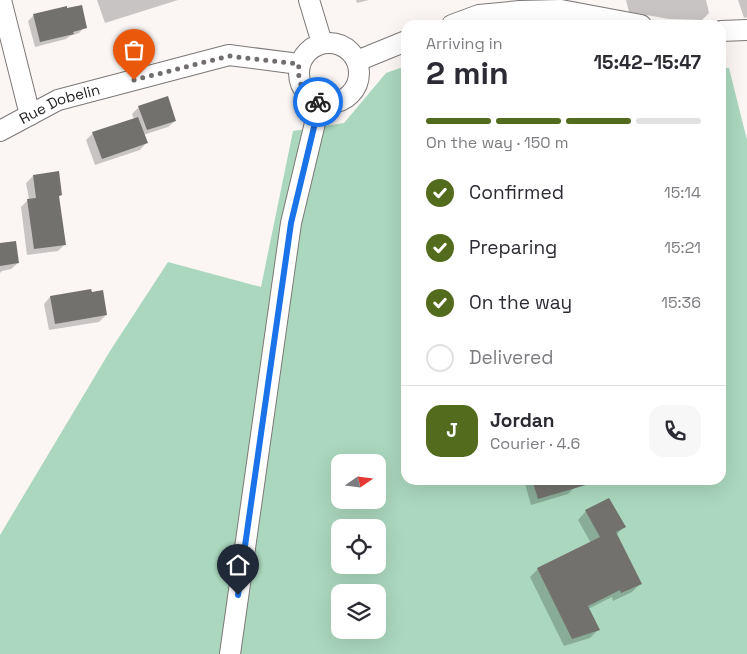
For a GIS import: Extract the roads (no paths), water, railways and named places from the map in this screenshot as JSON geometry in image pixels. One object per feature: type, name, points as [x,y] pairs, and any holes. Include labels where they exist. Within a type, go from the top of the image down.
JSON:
[{"type":"street","points":[[2,0],[30,115]]},
{"type":"street","points":[[309,0],[322,43]]},
{"type":"street","points":[[466,20],[479,15],[520,10],[561,10],[614,20]]},
{"type":"street","points":[[726,31],[747,30]]},
{"type":"street","points":[[332,42],[351,52],[357,61],[359,70],[356,86],[350,95],[341,101],[330,104],[320,102],[310,97],[302,89],[298,74],[299,64],[305,53],[313,46],[332,42]]},
{"type":"street","points":[[357,61],[401,43]]},
{"type":"street","name":"Rue Dobelin","points":[[0,131],[58,100],[229,56],[299,64]]},
{"type":"street","points":[[230,654],[291,223],[320,102]]}]
